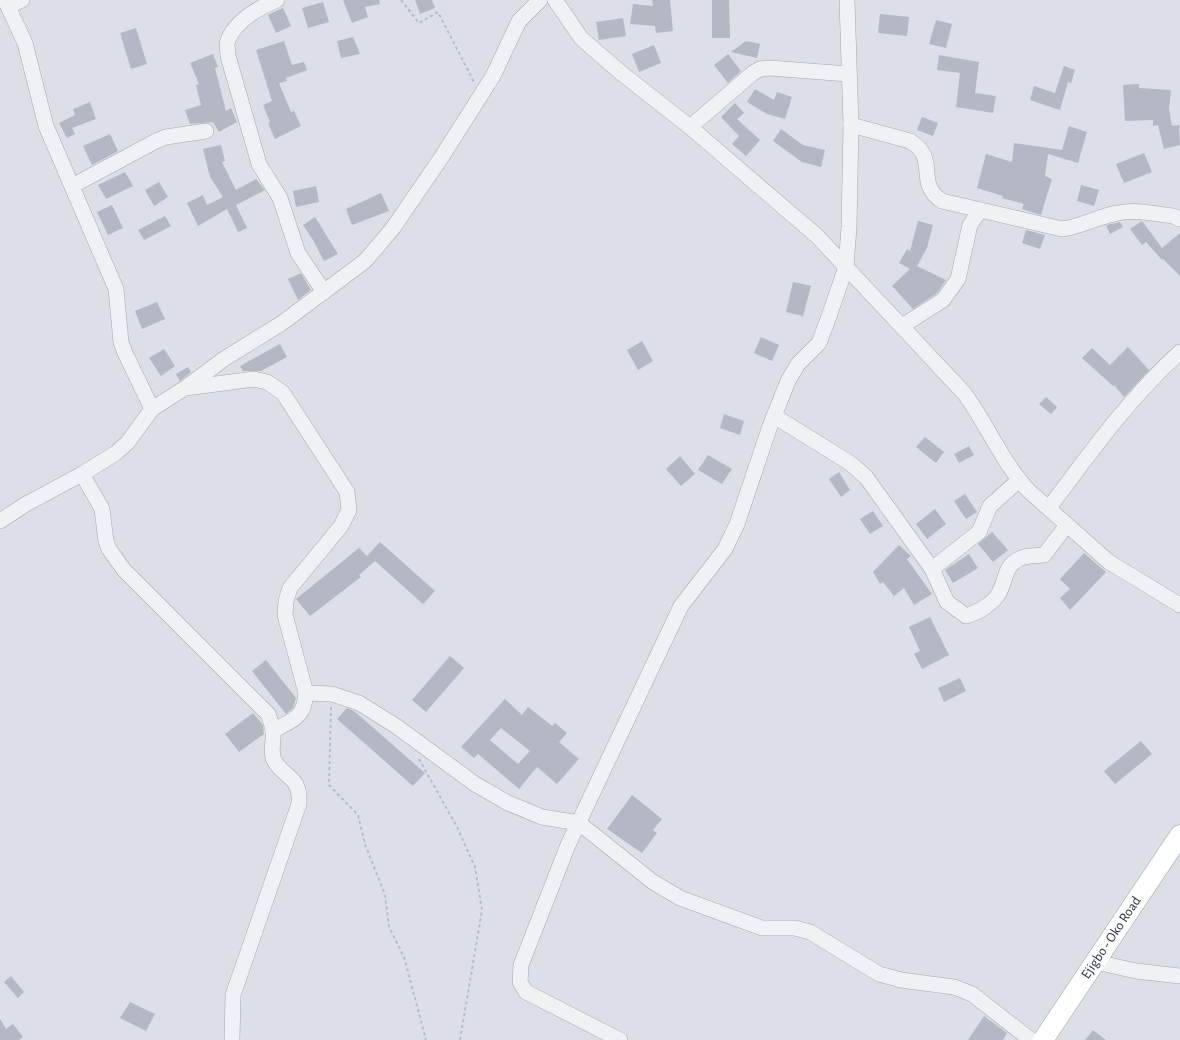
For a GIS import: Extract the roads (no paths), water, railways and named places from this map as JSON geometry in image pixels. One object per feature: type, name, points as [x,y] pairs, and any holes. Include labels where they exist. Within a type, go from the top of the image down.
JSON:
[{"type":"main road","name":"Ejigbo - Oko Road","points":[[1043,1040],[1180,835]]},
{"type":"street","points":[[277,0],[257,4],[236,27],[227,41],[228,56],[259,164],[280,198],[298,253],[324,292]]},
{"type":"street","points":[[620,1040],[526,992],[520,982],[521,965],[579,823],[681,606],[725,549],[737,524],[774,416],[788,381],[798,364],[819,343],[846,267],[850,227],[851,125],[848,74],[847,0]]},
{"type":"street","points":[[12,2],[30,59],[46,126],[116,289],[120,333],[125,353],[152,409]]},
{"type":"street","points":[[0,521],[26,504],[82,474],[116,453],[152,409],[185,388],[224,359],[282,323],[364,261],[388,234],[442,158],[503,57],[519,21],[539,2],[556,3],[581,38],[620,72],[690,127],[794,215],[846,267],[964,393],[976,409],[1019,480],[1109,562],[1180,605]]},
{"type":"street","points":[[690,127],[753,73],[760,69],[770,68],[848,74]]},
{"type":"street","points":[[851,125],[910,141],[918,145],[924,152],[929,190],[933,195],[942,201],[1062,229],[1071,228],[1117,213],[1125,212],[1173,216],[1180,219]]},
{"type":"street","points":[[72,186],[156,141],[166,137],[206,132]]},
{"type":"street","points":[[902,326],[943,300],[958,279],[970,225],[980,210]]},
{"type":"street","points":[[1049,508],[1128,404],[1154,376],[1180,352]]},
{"type":"street","points":[[185,388],[254,379],[267,382],[283,393],[347,492],[349,510],[341,526],[290,588],[286,601],[285,615],[306,693],[305,704],[300,715],[273,731]]},
{"type":"street","points":[[774,416],[850,463],[866,477],[932,569],[947,602],[966,616],[973,614],[995,599],[999,593],[1009,567],[1013,562],[1021,558],[1044,555],[1067,525]]},
{"type":"street","points":[[82,474],[102,509],[106,541],[109,549],[124,570],[268,714],[273,731],[272,750],[274,760],[297,784],[300,792],[299,804],[233,995],[232,1040]]},
{"type":"street","points":[[932,569],[979,532],[990,506],[1019,480]]},
{"type":"street","points":[[306,693],[332,694],[359,702],[396,726],[475,784],[508,803],[542,816],[579,823],[653,882],[680,898],[762,928],[795,928],[810,932],[879,974],[901,980],[954,987],[972,994],[1031,1040]]},
{"type":"street","points":[[1096,962],[1179,981]]}]
